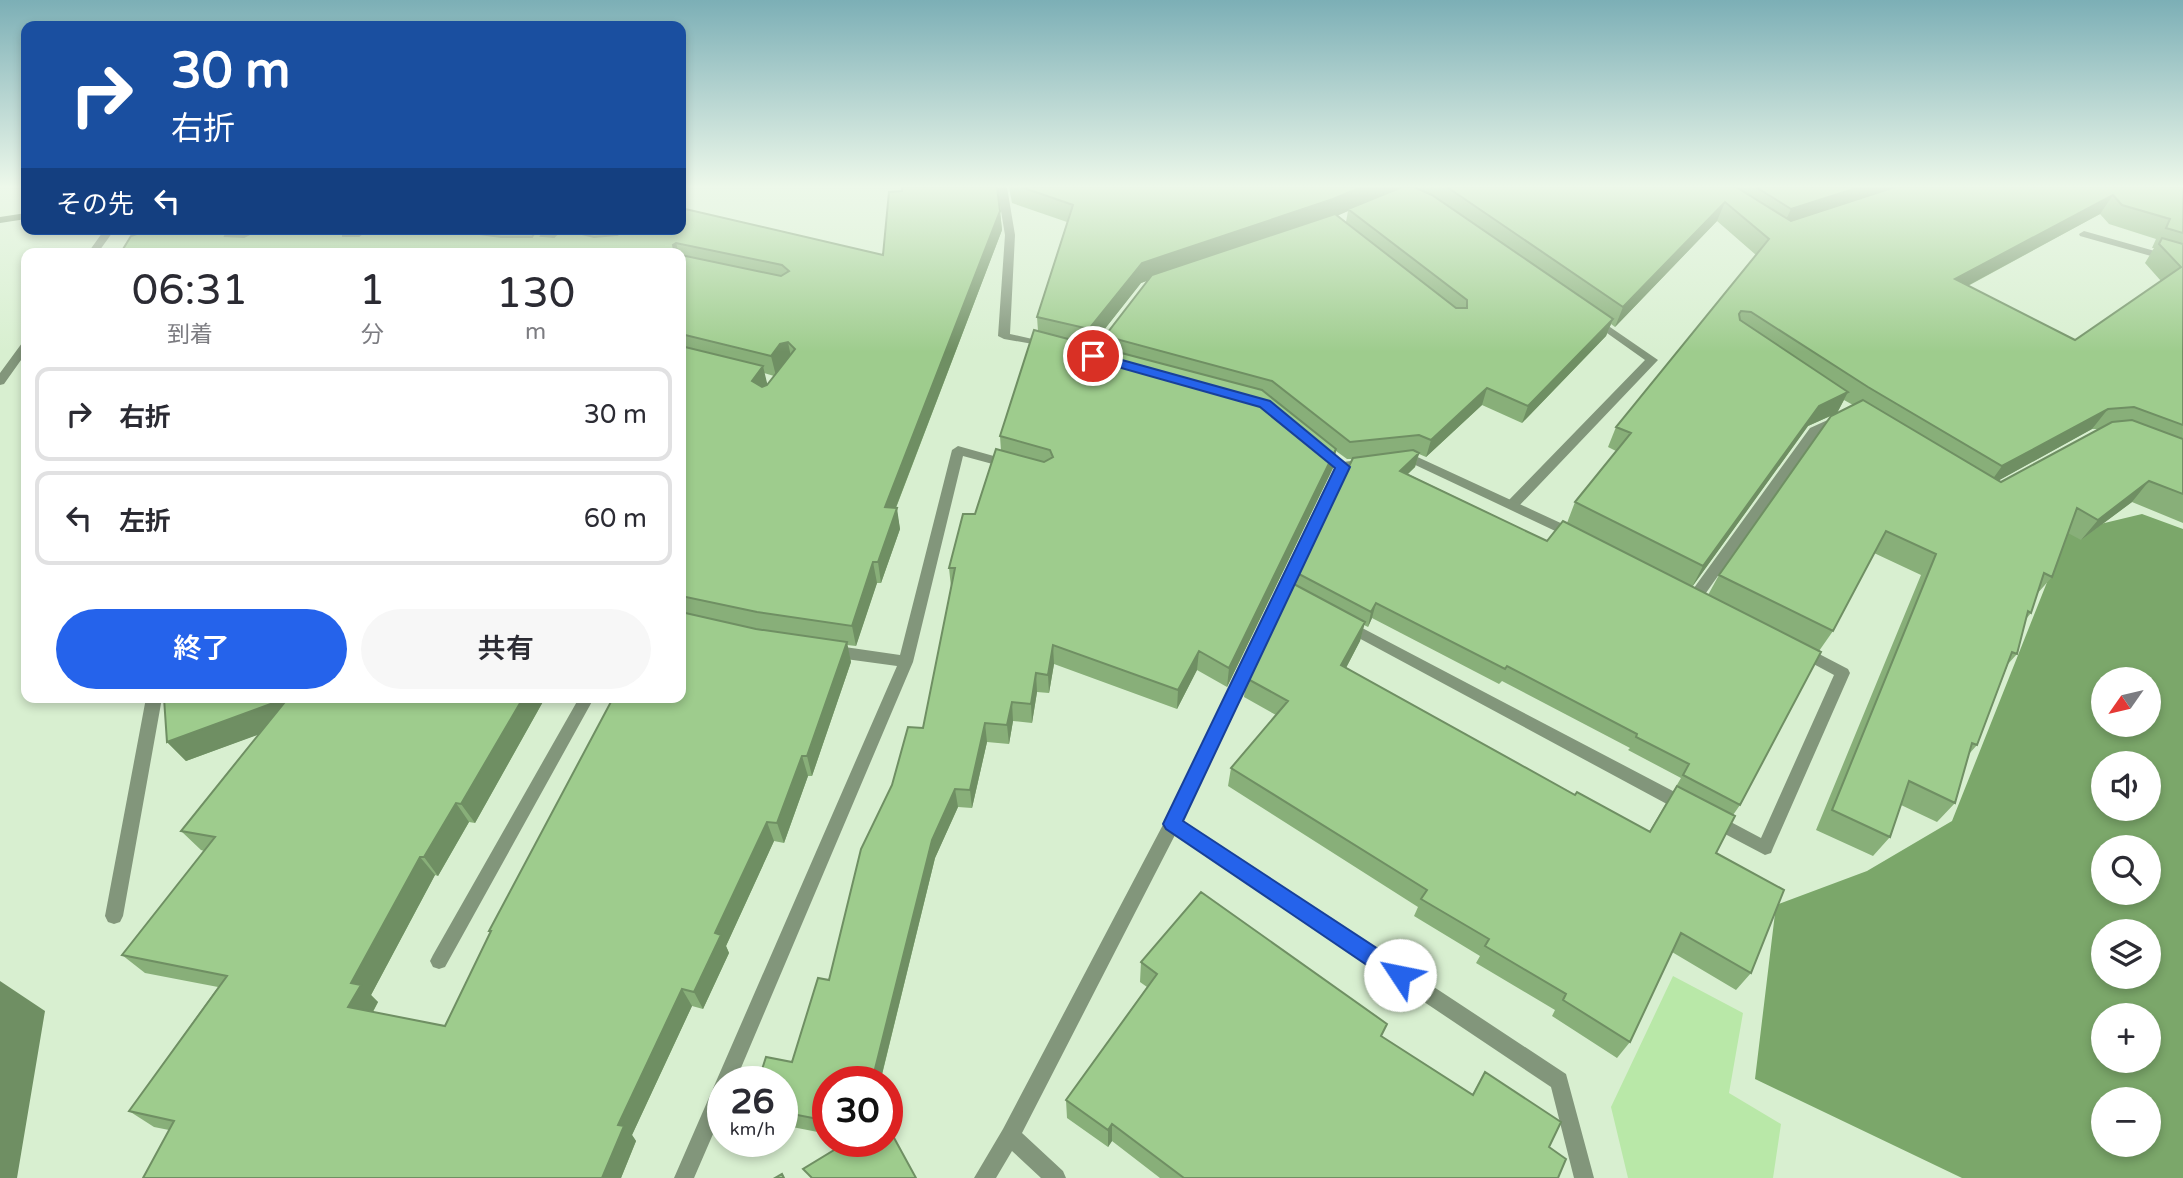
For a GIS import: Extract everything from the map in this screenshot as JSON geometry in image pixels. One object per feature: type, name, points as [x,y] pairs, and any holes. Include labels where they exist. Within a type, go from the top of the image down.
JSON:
[{"type":"street","points":[[1010,242],[1004,336],[1055,347]]},
{"type":"street","points":[[2115,242],[2183,262]]},
{"type":"street","points":[[1513,504],[1652,360],[1586,314]]},
{"type":"street","points":[[0,381],[21,352]]},
{"type":"street","points":[[1696,596],[1814,431],[1851,413],[1840,405]]},
{"type":"street","points":[[732,1066],[906,662],[958,450],[1032,471]]},
{"type":"street","points":[[984,1178],[1010,1136],[1290,594],[1338,463],[1411,458],[1513,504],[1586,541]]},
{"type":"street","points":[[1332,617],[1765,848],[1843,673],[1782,641]]},
{"type":"street","points":[[815,649],[906,662]]},
{"type":"street","points":[[114,916],[153,703]]},
{"type":"street","points":[[439,961],[584,703]]},
{"type":"street","points":[[1172,824],[1559,1081],[1584,1178]]},
{"type":"street","points":[[684,1178],[707,1124]]},
{"type":"street","points":[[1010,1136],[1056,1178]]},
{"type":"shaded area","points":[[2142,514],[2183,529],[2183,1178],[1962,1178],[1755,1079],[1776,905],[1867,871],[1952,821],[2067,532]]},
{"type":"shaded area","points":[[1673,976],[1743,1013],[1729,1093],[1781,1124],[1773,1178],[1628,1178],[1611,1107]]},
{"type":"building","points":[[127,242],[827,242],[883,255],[884,242],[988,242],[885,507],[897,508],[878,562],[873,562],[852,626],[757,612],[686,597],[686,347],[763,366],[752,381],[762,387],[767,385],[795,349],[788,342],[780,344],[771,356],[686,335],[686,256],[781,276],[789,271],[782,265],[676,243],[674,248],[124,248]]},
{"type":"building","points":[[1061,242],[1205,242],[1142,263],[1089,329],[1037,317]]},
{"type":"building","points":[[1251,242],[1371,242],[1456,308],[1467,308],[1467,300],[1391,242],[1501,242],[1613,319],[1528,406],[1487,388],[1431,440],[1419,435],[1350,442],[1272,381],[1105,336],[1152,275]]},
{"type":"building","points":[[1528,242],[1686,242],[1623,307]]},
{"type":"building","points":[[1767,242],[2025,242],[1955,279],[2075,340],[2181,267],[2160,242],[2183,244],[2183,425],[2134,407],[2108,409],[2002,466],[1868,387],[1751,312],[1741,311],[1740,320],[1848,392],[1819,406],[1703,566],[1575,502],[1631,433],[1616,427]]},
{"type":"building","points":[[1034,330],[1262,390],[1336,449],[1229,668],[1199,651],[1178,690],[1053,645],[1048,675],[1036,673],[1031,704],[1012,702],[1007,725],[985,723],[970,790],[955,789],[932,840],[876,1066],[812,1066],[812,1118],[798,1115],[798,1066],[763,1066],[766,1057],[792,1062],[818,978],[829,980],[861,849],[892,785],[908,727],[923,728],[955,568],[949,568],[963,514],[975,514],[996,449],[1044,462],[1053,457],[1050,450],[1000,436]]},
{"type":"building","points":[[1863,400],[2001,482],[2112,422],[2132,420],[2183,439],[2183,494],[2149,481],[2098,520],[2077,508],[2052,577],[2044,573],[2031,613],[2028,611],[2017,654],[2012,652],[1977,745],[1972,743],[1955,803],[1909,781],[1890,837],[1832,810],[1936,554],[1886,531],[1833,631],[1719,575],[1831,416]]},
{"type":"building","points":[[1413,450],[1419,453],[1400,471],[1547,541],[1563,521],[1821,652],[1740,805],[1683,775],[1689,764],[1636,737],[1637,734],[1507,666],[1505,669],[1376,603],[1371,612],[1297,573],[1353,458]]},
{"type":"building","points":[[1292,583],[1365,622],[1341,665],[1575,795],[1577,792],[1650,832],[1677,786],[1735,816],[1716,853],[1784,890],[1751,973],[1681,933],[1630,1042],[1563,1000],[1566,994],[1485,946],[1489,939],[1421,899],[1427,890],[1231,768],[1288,701],[1246,678]]},
{"type":"building","points":[[686,613],[756,629],[847,642],[807,756],[802,756],[777,823],[767,822],[715,933],[721,935],[694,992],[682,989],[618,1125],[624,1126],[602,1178],[143,1178],[174,1121],[129,1111],[227,976],[122,955],[215,837],[181,831],[284,703],[520,703],[461,804],[456,803],[424,857],[420,857],[351,983],[361,985],[348,1007],[445,1026],[489,931],[610,703],[686,703]]},
{"type":"building","points":[[164,703],[273,703],[167,742]]},
{"type":"building","points":[[1201,892],[1387,1024],[1381,1036],[1473,1095],[1485,1072],[1561,1122],[1549,1147],[1566,1159],[1558,1178],[1184,1178],[1112,1124],[1108,1130],[1066,1100],[1157,974],[1141,962]]},
{"type":"building","points":[[903,1154],[916,1178],[812,1178],[803,1169],[823,1157],[903,1157]]},
{"type":"route","points":[[1093,356],[1265,404],[1343,467],[1172,824],[1400,975]]}]
